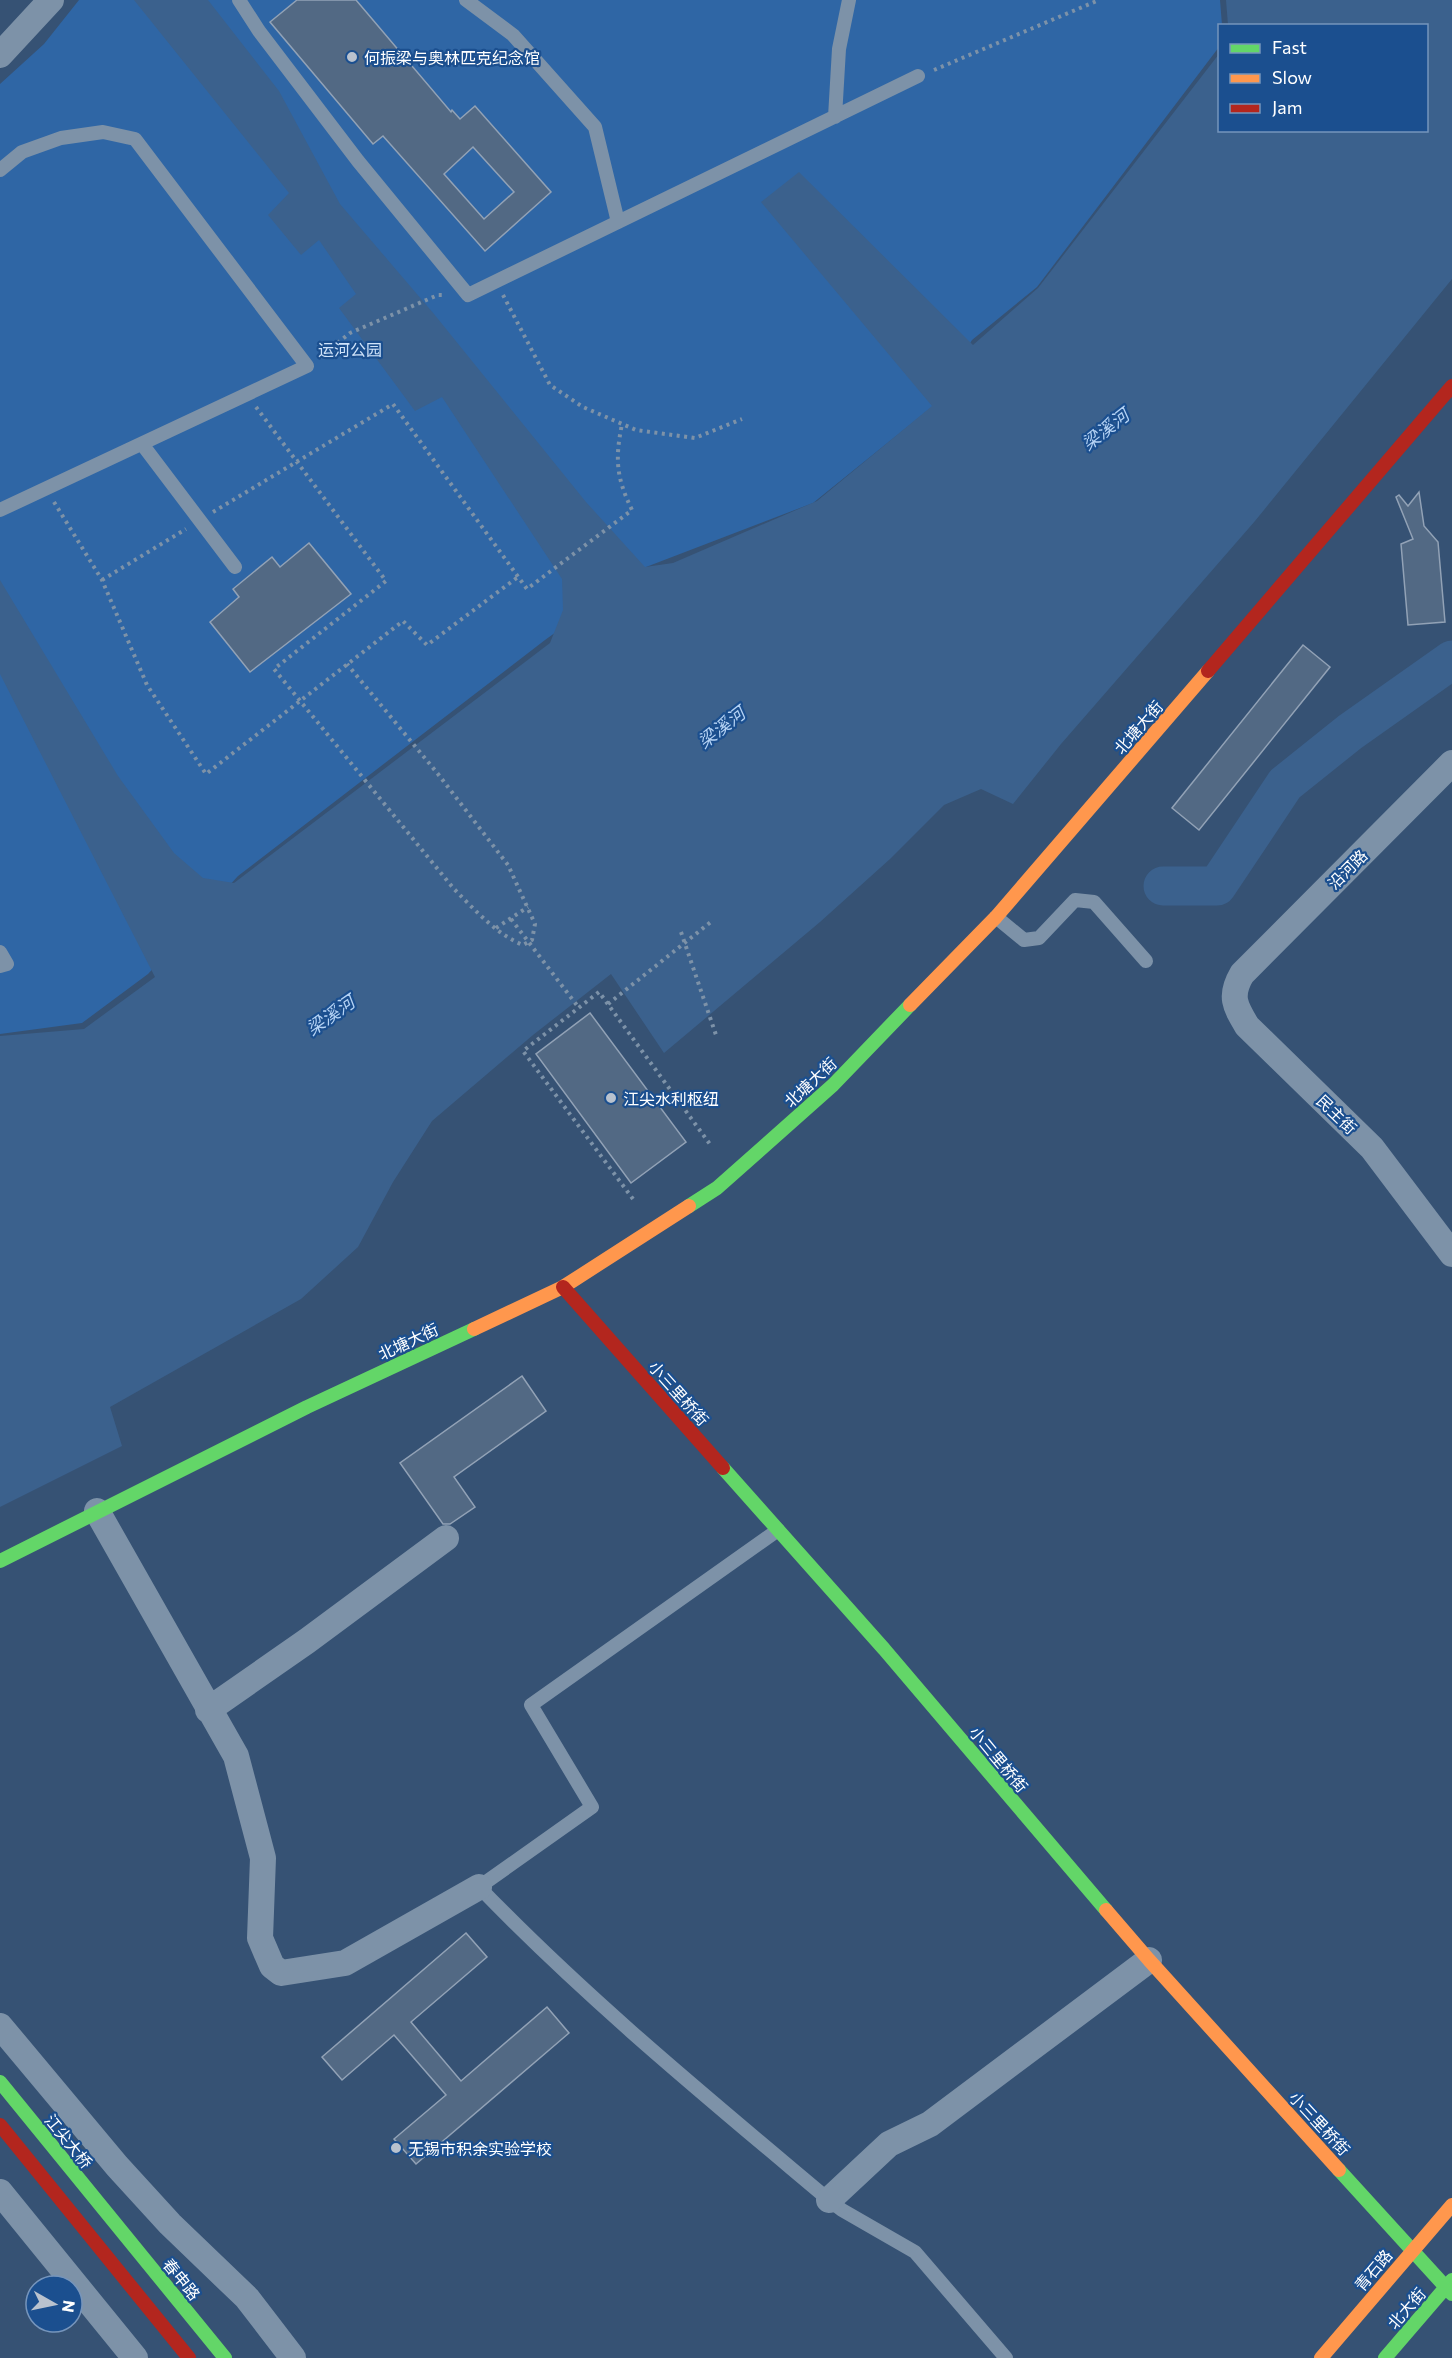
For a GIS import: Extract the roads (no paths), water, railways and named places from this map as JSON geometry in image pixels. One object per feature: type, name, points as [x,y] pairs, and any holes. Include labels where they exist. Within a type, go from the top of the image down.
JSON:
[{"type":"main road","name":"北塘大街","points":[[0,1561],[307,1407],[562,1287],[717,1188],[833,1085],[996,917],[1452,386]]},
{"type":"main road","name":"小三里桥街","points":[[562,1287],[884,1649],[1149,1960],[1450,2287]]},
{"type":"main road","name":"江尖大桥","points":[[0,2082],[113,2220]]},
{"type":"main road","points":[[0,2125],[189,2358]]},
{"type":"main road","name":"青石路","points":[[1321,2358],[1452,2205]]},
{"type":"main road","name":"春申路","points":[[113,2220],[225,2358]]},
{"type":"main road","name":"北大街","points":[[1384,2358],[1450,2287]]},
{"type":"street","points":[[0,55],[51,0]]},
{"type":"street","name":"沿河路","points":[[1242,974],[1452,763]]},
{"type":"street","name":"民主街","points":[[1242,974],[1234,986],[1235,1005],[1247,1026],[1372,1148],[1452,1254]]},
{"type":"street","points":[[98,1511],[208,1710],[236,1756],[263,1858],[260,1938],[272,1966],[281,1973],[345,1963],[479,1887]]},
{"type":"street","points":[[208,1710],[307,1641],[446,1538]]},
{"type":"street","points":[[829,2200],[889,2144],[930,2124],[1149,1960]]},
{"type":"street","points":[[0,2026],[124,2174],[170,2224],[247,2298],[293,2358]]},
{"type":"street","points":[[0,2193],[135,2358]]},
{"type":"lane","points":[[239,0],[259,31],[358,161],[468,295],[918,76]]},
{"type":"lane","points":[[466,0],[513,35],[595,127],[618,222]]},
{"type":"lane","points":[[835,117],[839,49],[849,0]]},
{"type":"lane","points":[[0,170],[22,152],[62,138],[103,132],[135,139],[307,366],[0,510]]},
{"type":"lane","points":[[142,444],[235,567]]},
{"type":"lane","points":[[996,917],[1024,940],[1039,938],[1075,900],[1094,902],[1146,961]]},
{"type":"lane","points":[[0,952],[7,964],[0,966]]},
{"type":"lane","points":[[778,1530],[531,1705],[592,1807],[479,1887],[520,1929],[633,2034],[829,2200],[842,2210],[915,2252],[1006,2358]]},
{"type":"water","name":"梁溪河","points":[[134,0],[208,0],[279,91],[340,204],[434,314],[586,502],[645,567],[673,563],[817,501],[932,406],[761,202],[799,172],[973,345],[1038,288],[1218,55],[1218,132],[1428,132],[1428,24],[1228,24],[1226,0],[1452,0],[1452,279],[1255,521],[1061,744],[1013,804],[981,789],[944,805],[890,859],[820,922],[664,1053],[611,974],[533,1035],[432,1121],[393,1182],[358,1247],[301,1299],[110,1407],[122,1446],[0,1507],[0,1036],[84,1029],[155,977],[0,674],[0,580],[118,776],[174,853],[203,878],[234,883],[550,643],[563,610],[562,579],[442,397],[415,411],[339,308],[356,294],[319,240],[301,255],[268,215],[289,193]]},
{"type":"waterway","points":[[1163,886],[1217,886],[1285,784],[1350,732],[1452,660]]},
{"type":"place","name":"何振梁与奥林匹克纪念馆","points":[[352,57]]},
{"type":"place","name":"江尖水利枢纽","points":[[611,1098]]},
{"type":"place","name":"无锡市积余实验学校","points":[[396,2148]]},
{"type":"park label","name":"运河公园","points":[[350,349]]}]
